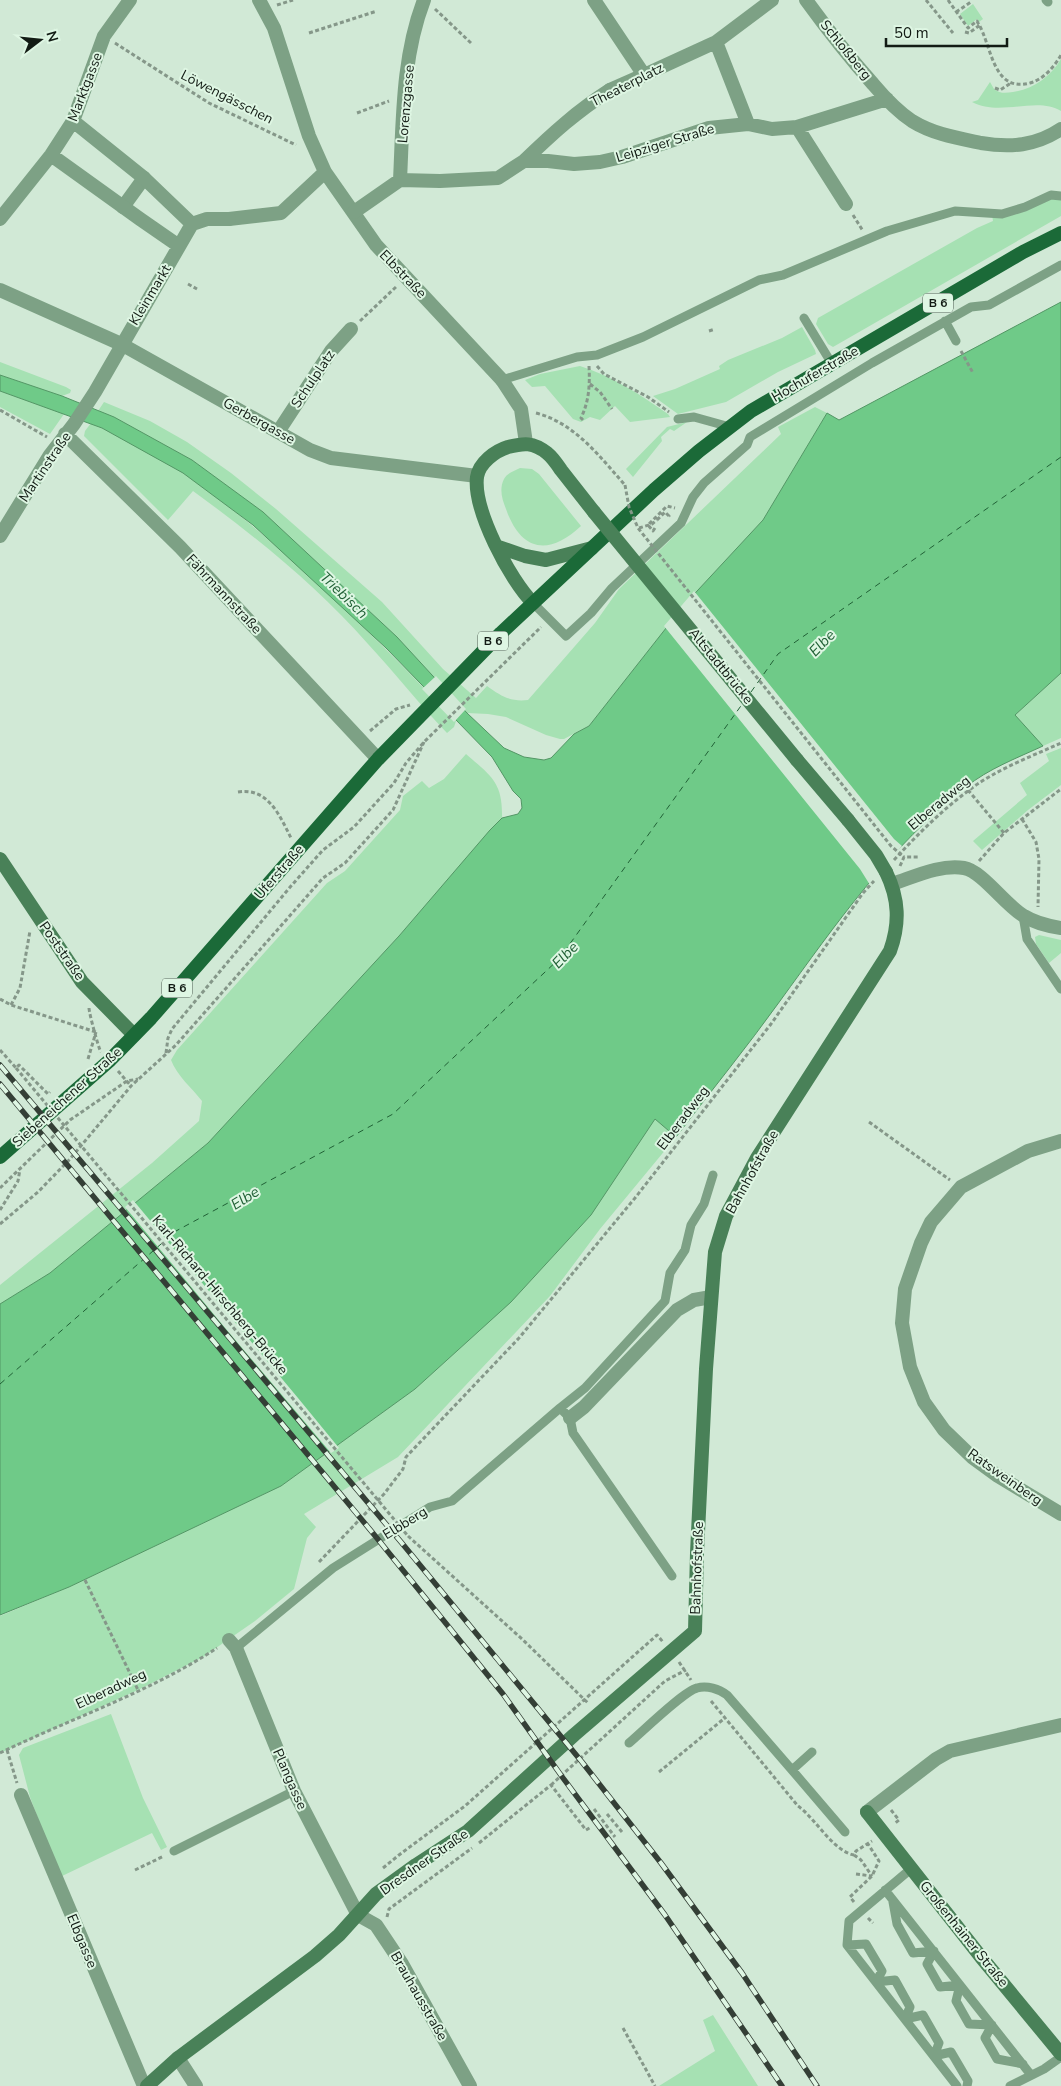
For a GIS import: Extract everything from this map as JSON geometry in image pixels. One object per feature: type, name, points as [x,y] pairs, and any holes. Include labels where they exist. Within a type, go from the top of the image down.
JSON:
[{"type":"main road","name":"Hochuferstraße","points":[[592,548],[654,490],[751,411],[1024,252],[1061,233]]},
{"type":"main road","points":[[526,443],[498,450],[480,467],[477,476],[477,494],[496,546],[525,594],[533,603]]},
{"type":"main road","name":"Altstadtbrücke","points":[[526,443],[534,444],[548,453],[594,512],[848,820]]},
{"type":"main road","points":[[496,546],[525,556],[546,560],[592,548]]},
{"type":"main road","name":"B 6","points":[[421,705],[455,681],[501,633],[592,548]]},
{"type":"main road","name":"Uferstraße","points":[[134,1035],[378,759],[421,705]]},
{"type":"main road","name":"Bahnhofstraße","points":[[695,1631],[696,1560],[715,1252],[731,1207],[757,1158],[890,952],[895,936],[898,914],[897,899],[889,874],[848,820]]},
{"type":"main road","name":"Poststraße","points":[[0,859],[82,982],[134,1035]]},
{"type":"main road","name":"Siebeneichener Straße","points":[[0,1157],[109,1061],[134,1035]]},
{"type":"main road","name":"Dresdner Straße","points":[[146,2086],[178,2058],[315,1956],[339,1935],[376,1894],[468,1831],[568,1740],[695,1631]]},
{"type":"main road","name":"Großenhainer Straße","points":[[867,1812],[1061,2056]]},
{"type":"street","name":"Marktgasse","points":[[0,220],[51,155],[73,121],[104,36],[130,0]]},
{"type":"street","name":"Elbstraße","points":[[259,0],[274,28],[309,136],[325,172],[376,245],[502,380],[521,409],[526,443]]},
{"type":"street","points":[[594,0],[644,75]]},
{"type":"street","name":"Theaterplatz","points":[[524,161],[554,131],[580,110],[610,90],[716,42],[772,0]]},
{"type":"street","name":"Schloßberg","points":[[806,0],[832,35],[887,99]]},
{"type":"street","name":"Lorenzgasse","points":[[400,180],[404,83],[423,2]]},
{"type":"street","points":[[716,42],[748,124]]},
{"type":"street","points":[[887,99],[912,120],[947,137],[999,146],[1024,145],[1052,135],[1061,129]]},
{"type":"street","name":"Leipziger Straße","points":[[524,161],[574,164],[600,162],[622,157],[709,128],[748,124],[772,129],[797,127],[887,99]]},
{"type":"street","points":[[73,121],[144,178],[192,224],[207,220],[281,213],[325,172]]},
{"type":"street","points":[[797,127],[846,204]]},
{"type":"street","points":[[51,155],[179,246]]},
{"type":"street","points":[[354,212],[400,180],[440,181],[498,178],[524,161]]},
{"type":"street","points":[[123,207],[144,178]]},
{"type":"street","name":"Kleinmarkt","points":[[121,344],[192,224]]},
{"type":"street","name":"Gerbergasse","points":[[0,290],[121,344],[310,450],[331,458],[477,476]]},
{"type":"street","name":"Schulplatz","points":[[278,432],[331,351],[351,329]]},
{"type":"street","name":"Martinstraße","points":[[0,536],[95,392],[121,344]]},
{"type":"street","name":"Fährmannstraße","points":[[66,434],[180,547],[378,759]]},
{"type":"street","points":[[889,874],[949,868],[972,870],[1023,916],[1037,922],[1061,928]]},
{"type":"street","name":"Ratsweinberg","points":[[1061,1141],[1028,1151],[961,1187],[931,1222],[921,1242],[905,1290],[902,1323],[910,1367],[924,1402],[944,1430],[972,1457],[998,1476],[1061,1514]]},
{"type":"street","points":[[570,1418],[584,1408],[677,1310],[694,1300],[711,1297]]},
{"type":"street","name":"Plangasse","points":[[232,1644],[294,1791],[358,1915]]},
{"type":"street","points":[[867,1812],[936,1759],[950,1751],[1061,1725]]},
{"type":"street","name":"Elbgasse","points":[[21,1795],[146,2086]]},
{"type":"street","name":"Brauhausstraße","points":[[358,1915],[376,1925],[402,1964],[470,2086]]},
{"type":"street","points":[[178,2058],[196,2086]]},
{"type":"lane","points":[[502,380],[537,369],[597,355],[643,338],[759,280],[782,275],[868,238],[954,211],[1002,214],[1025,207],[1051,195],[1061,196]]},
{"type":"lane","points":[[533,603],[566,636],[591,613],[612,588],[681,523],[693,497],[704,483],[747,444],[750,437],[945,321],[971,307],[990,304],[1061,265]]},
{"type":"lane","points":[[804,318],[832,364]]},
{"type":"lane","points":[[945,321],[956,341]]},
{"type":"lane","points":[[678,419],[694,417],[730,427]]},
{"type":"lane","points":[[1023,916],[1027,938],[1061,989]]},
{"type":"lane","name":"Elbberg","points":[[232,1644],[334,1568],[430,1507],[452,1501],[585,1388],[665,1301],[670,1273],[685,1250],[691,1225],[704,1204],[713,1174]]},
{"type":"lane","points":[[560,1408],[570,1418],[573,1433],[672,1576]]},
{"type":"lane","points":[[629,1743],[691,1691],[696,1688],[714,1688],[727,1695],[845,1832]]},
{"type":"lane","points":[[792,1770],[812,1752]]},
{"type":"lane","points":[[174,1851],[294,1791]]},
{"type":"lane","points":[[912,1868],[849,1921],[847,1945],[957,2086]]},
{"type":"lane","points":[[885,1890],[1031,2075]]},
{"type":"lane","points":[[893,1899],[897,1924],[913,1953],[934,1951]]},
{"type":"lane","points":[[847,1945],[866,1944],[882,1971],[876,1982]]},
{"type":"lane","points":[[934,1951],[927,1964],[940,1987],[960,1985]]},
{"type":"lane","points":[[876,1982],[895,1980],[910,2007],[905,2019]]},
{"type":"lane","points":[[960,1985],[956,2001],[969,2024],[992,2025]]},
{"type":"lane","points":[[905,2019],[923,2015],[939,2044],[934,2056]]},
{"type":"lane","points":[[992,2025],[985,2038],[997,2059],[1023,2064]]},
{"type":"lane","points":[[934,2056],[951,2052],[968,2081],[967,2086]]},
{"type":"lane","points":[[1010,2086],[1044,2069],[1061,2056]]},
{"type":"path","points":[[926,0],[953,33]]},
{"type":"path","points":[[948,0],[968,28],[977,21],[999,72],[1011,83]]},
{"type":"path","points":[[423,2],[435,9],[471,43]]},
{"type":"path","points":[[956,12],[971,2]]},
{"type":"path","points":[[309,33],[377,11]]},
{"type":"path","points":[[965,32],[969,33],[980,25]]},
{"type":"path","name":"Löwengässchen","points":[[104,36],[162,75],[209,103],[317,156]]},
{"type":"path","points":[[996,88],[1000,90],[1011,83],[1026,84],[1036,82],[1046,74],[1061,55]]},
{"type":"path","points":[[357,113],[404,96]]},
{"type":"path","points":[[846,204],[868,238]]},
{"type":"path","points":[[351,329],[407,277]]},
{"type":"path","points":[[188,284],[197,289]]},
{"type":"path","points":[[709,331],[715,329]]},
{"type":"path","points":[[956,341],[972,373]]},
{"type":"path","points":[[588,356],[604,374],[648,397],[678,419]]},
{"type":"path","points":[[583,420],[582,418],[588,404],[589,370]]},
{"type":"path","points":[[590,384],[600,392],[612,409]]},
{"type":"path","points":[[521,409],[551,417],[587,442],[625,485],[630,512],[638,528],[891,846],[904,857]]},
{"type":"path","points":[[0,410],[66,434]]},
{"type":"path","points":[[652,530],[648,525],[667,506],[680,510]]},
{"type":"path","points":[[638,528],[652,524],[665,512],[669,516]]},
{"type":"path","points":[[166,1053],[168,1038],[172,1029],[291,886],[323,850],[354,827],[394,783],[406,763],[424,742],[549,619]]},
{"type":"path","points":[[365,732],[372,730],[396,709],[421,705]]},
{"type":"path","points":[[0,1224],[38,1192],[70,1159],[131,1086],[166,1053],[323,878],[345,863],[393,810],[424,742]]},
{"type":"path","name":"Elberadweg","points":[[889,874],[918,834],[968,790],[996,773],[1061,743]]},
{"type":"path","points":[[972,870],[1004,833],[1061,789]]},
{"type":"path","points":[[238,792],[247,790],[256,793],[274,805],[298,850]]},
{"type":"path","points":[[968,790],[1004,833]]},
{"type":"path","points":[[1022,819],[1036,842],[1039,859],[1038,904]]},
{"type":"path","name":"Elberadweg","points":[[344,1535],[384,1494],[403,1469],[406,1457],[519,1338],[635,1198],[772,1024],[863,893],[875,880]]},
{"type":"path","points":[[11,1005],[20,988],[34,910]]},
{"type":"path","points":[[0,999],[11,1005],[96,1032],[88,1062]]},
{"type":"path","points":[[0,1050],[16,1068],[19,1065],[48,1094],[55,1088]]},
{"type":"path","points":[[109,1061],[131,1086]]},
{"type":"path","name":"Karl-Richard-Hirschberg-Brücke","points":[[16,1068],[408,1536],[585,1699]]},
{"type":"path","points":[[0,1188],[70,1120],[127,1081],[139,1080]]},
{"type":"path","points":[[869,1122],[952,1182],[948,1184]]},
{"type":"path","points":[[0,1210],[18,1182],[20,1168]]},
{"type":"path","points":[[85,1580],[138,1690]]},
{"type":"path","points":[[378,1874],[399,1855],[465,1806],[657,1635],[670,1651]]},
{"type":"path","name":"Elberadweg","points":[[0,1753],[138,1690],[232,1644]]},
{"type":"path","points":[[376,1925],[387,1918],[389,1909],[508,1822],[665,1682],[686,1670]]},
{"type":"path","points":[[659,1772],[726,1718]]},
{"type":"path","points":[[6,1750],[21,1795]]},
{"type":"path","points":[[551,1785],[586,1830],[591,1827]]},
{"type":"path","points":[[594,1808],[615,1837]]},
{"type":"path","points":[[607,1814],[622,1832]]},
{"type":"path","points":[[850,1897],[872,1876],[879,1861],[868,1844]]},
{"type":"path","points":[[135,1870],[174,1851]]},
{"type":"path","points":[[854,1856],[860,1860],[872,1876]]},
{"type":"path","points":[[856,1874],[872,1876]]},
{"type":"path","points":[[623,2028],[655,2086]]},
{"type":"shaded area","points":[[973,4],[983,19],[979,22],[977,19],[968,26],[960,14]]},
{"type":"shaded area","points":[[1061,59],[1061,111],[1041,105],[994,108],[972,102],[978,100],[990,82],[994,89],[1003,93],[1035,85],[1047,77]]},
{"type":"shaded area","points":[[1061,196],[1061,216],[833,347],[828,344],[816,324],[818,318],[977,228],[993,221],[992,215]]},
{"type":"shaded area","points":[[802,327],[816,354],[778,372],[726,402],[678,414],[653,396],[675,389],[720,369],[719,366],[728,360],[782,338]]},
{"type":"shaded area","points":[[0,362],[66,387],[71,390],[70,393],[62,396],[0,375]]},
{"type":"shaded area","points":[[580,366],[626,387],[658,407],[670,417],[630,422],[615,406],[600,420],[590,417],[581,422],[573,419],[545,386],[532,387],[525,380],[540,374]]},
{"type":"shaded area","points":[[0,391],[64,414],[50,434],[0,407]]},
{"type":"shaded area","points":[[104,402],[150,421],[187,442],[231,473],[276,509],[382,602],[443,669],[476,698],[487,686],[506,698],[516,700],[528,700],[595,623],[619,589],[781,434],[778,427],[815,407],[827,413],[763,520],[685,604],[589,726],[564,739],[560,739],[546,735],[506,717],[467,713],[397,637],[263,512],[192,460],[114,417],[98,411]]},
{"type":"shaded area","points":[[687,422],[674,431],[670,429],[661,437],[662,441],[633,477],[626,469],[667,427]]},
{"type":"shaded area","points":[[91,423],[175,467],[258,530],[326,591],[392,655],[456,721],[454,727],[447,733],[328,602],[262,544],[193,491],[168,520],[84,436]]},
{"type":"shaded area","points":[[520,468],[532,469],[539,474],[581,526],[569,536],[547,545],[537,545],[528,541],[520,534],[512,523],[502,498],[501,490],[505,477]]},
{"type":"shaded area","points":[[1061,673],[1061,738],[1043,746],[1015,715]]},
{"type":"shaded area","points":[[1061,748],[1061,785],[1028,810],[982,850],[973,841],[1027,795],[1020,783],[1049,761],[1046,754]]},
{"type":"shaded area","points":[[466,754],[489,774],[498,788],[502,806],[502,818],[399,936],[208,1143],[50,1273],[0,1304],[0,1285],[152,1163],[199,1121],[202,1101],[181,1077],[171,1060],[177,1050],[327,883],[345,871],[400,810],[403,796],[422,781],[429,788],[444,779]]},
{"type":"shaded area","points":[[1039,935],[1061,940],[1061,953],[1049,963],[1036,944],[1035,937]]},
{"type":"shaded area","points":[[655,1119],[676,1137],[600,1229],[550,1296],[398,1457],[304,1514],[316,1527],[307,1538],[294,1589],[255,1621],[203,1657],[138,1690],[0,1753],[0,1616],[69,1587],[281,1486],[415,1389],[511,1302],[591,1215]]},
{"type":"shaded area","points":[[111,1714],[143,1798],[167,1847],[161,1850],[152,1833],[60,1877],[30,1797],[19,1755],[23,1748]]},
{"type":"shaded area","points":[[713,2015],[758,2086],[659,2086],[715,2051],[703,2020]]},
{"type":"water","points":[[1061,302],[1061,673],[1015,715],[1043,746],[1003,764],[966,787],[938,810],[913,835],[889,860],[843,915],[755,1035],[676,1137],[655,1119],[591,1215],[511,1302],[415,1389],[281,1486],[69,1587],[0,1615],[0,1304],[50,1273],[208,1143],[399,936],[490,830],[502,818],[518,814],[522,808],[521,799],[513,791],[492,757],[386,648],[253,525],[183,473],[102,428],[0,391],[0,375],[62,396],[114,417],[192,460],[263,512],[397,637],[467,713],[504,748],[524,757],[544,760],[551,758],[574,734],[589,726],[685,604],[763,520],[827,413],[839,420]]},
{"type":"pier","points":[[694,591],[894,839],[902,846],[870,885],[860,869],[664,626]]},
{"type":"pier","points":[[436,676],[466,709],[454,722],[422,689]]},
{"type":"pier","points":[[133,1200],[339,1448],[331,1453],[226,1329],[125,1207]]},
{"type":"ferry route","points":[[751,692],[778,654],[1061,457]]},
{"type":"ferry route","points":[[0,1384],[176,1231],[393,1114],[559,959],[743,703]]},
{"type":"railway","points":[[0,1065],[401,1542],[582,1762],[661,1863],[742,1973],[817,2086]]},
{"type":"railway","points":[[0,1084],[372,1532],[503,1694],[665,1915],[782,2086]]},
{"type":"water label","name":"Triebisch","points":[[344,595]]},
{"type":"water label","name":"Elbe","points":[[822,643]]},
{"type":"water label","name":"Elbe","points":[[565,955]]},
{"type":"water label","name":"Elbe","points":[[245,1198]]}]
